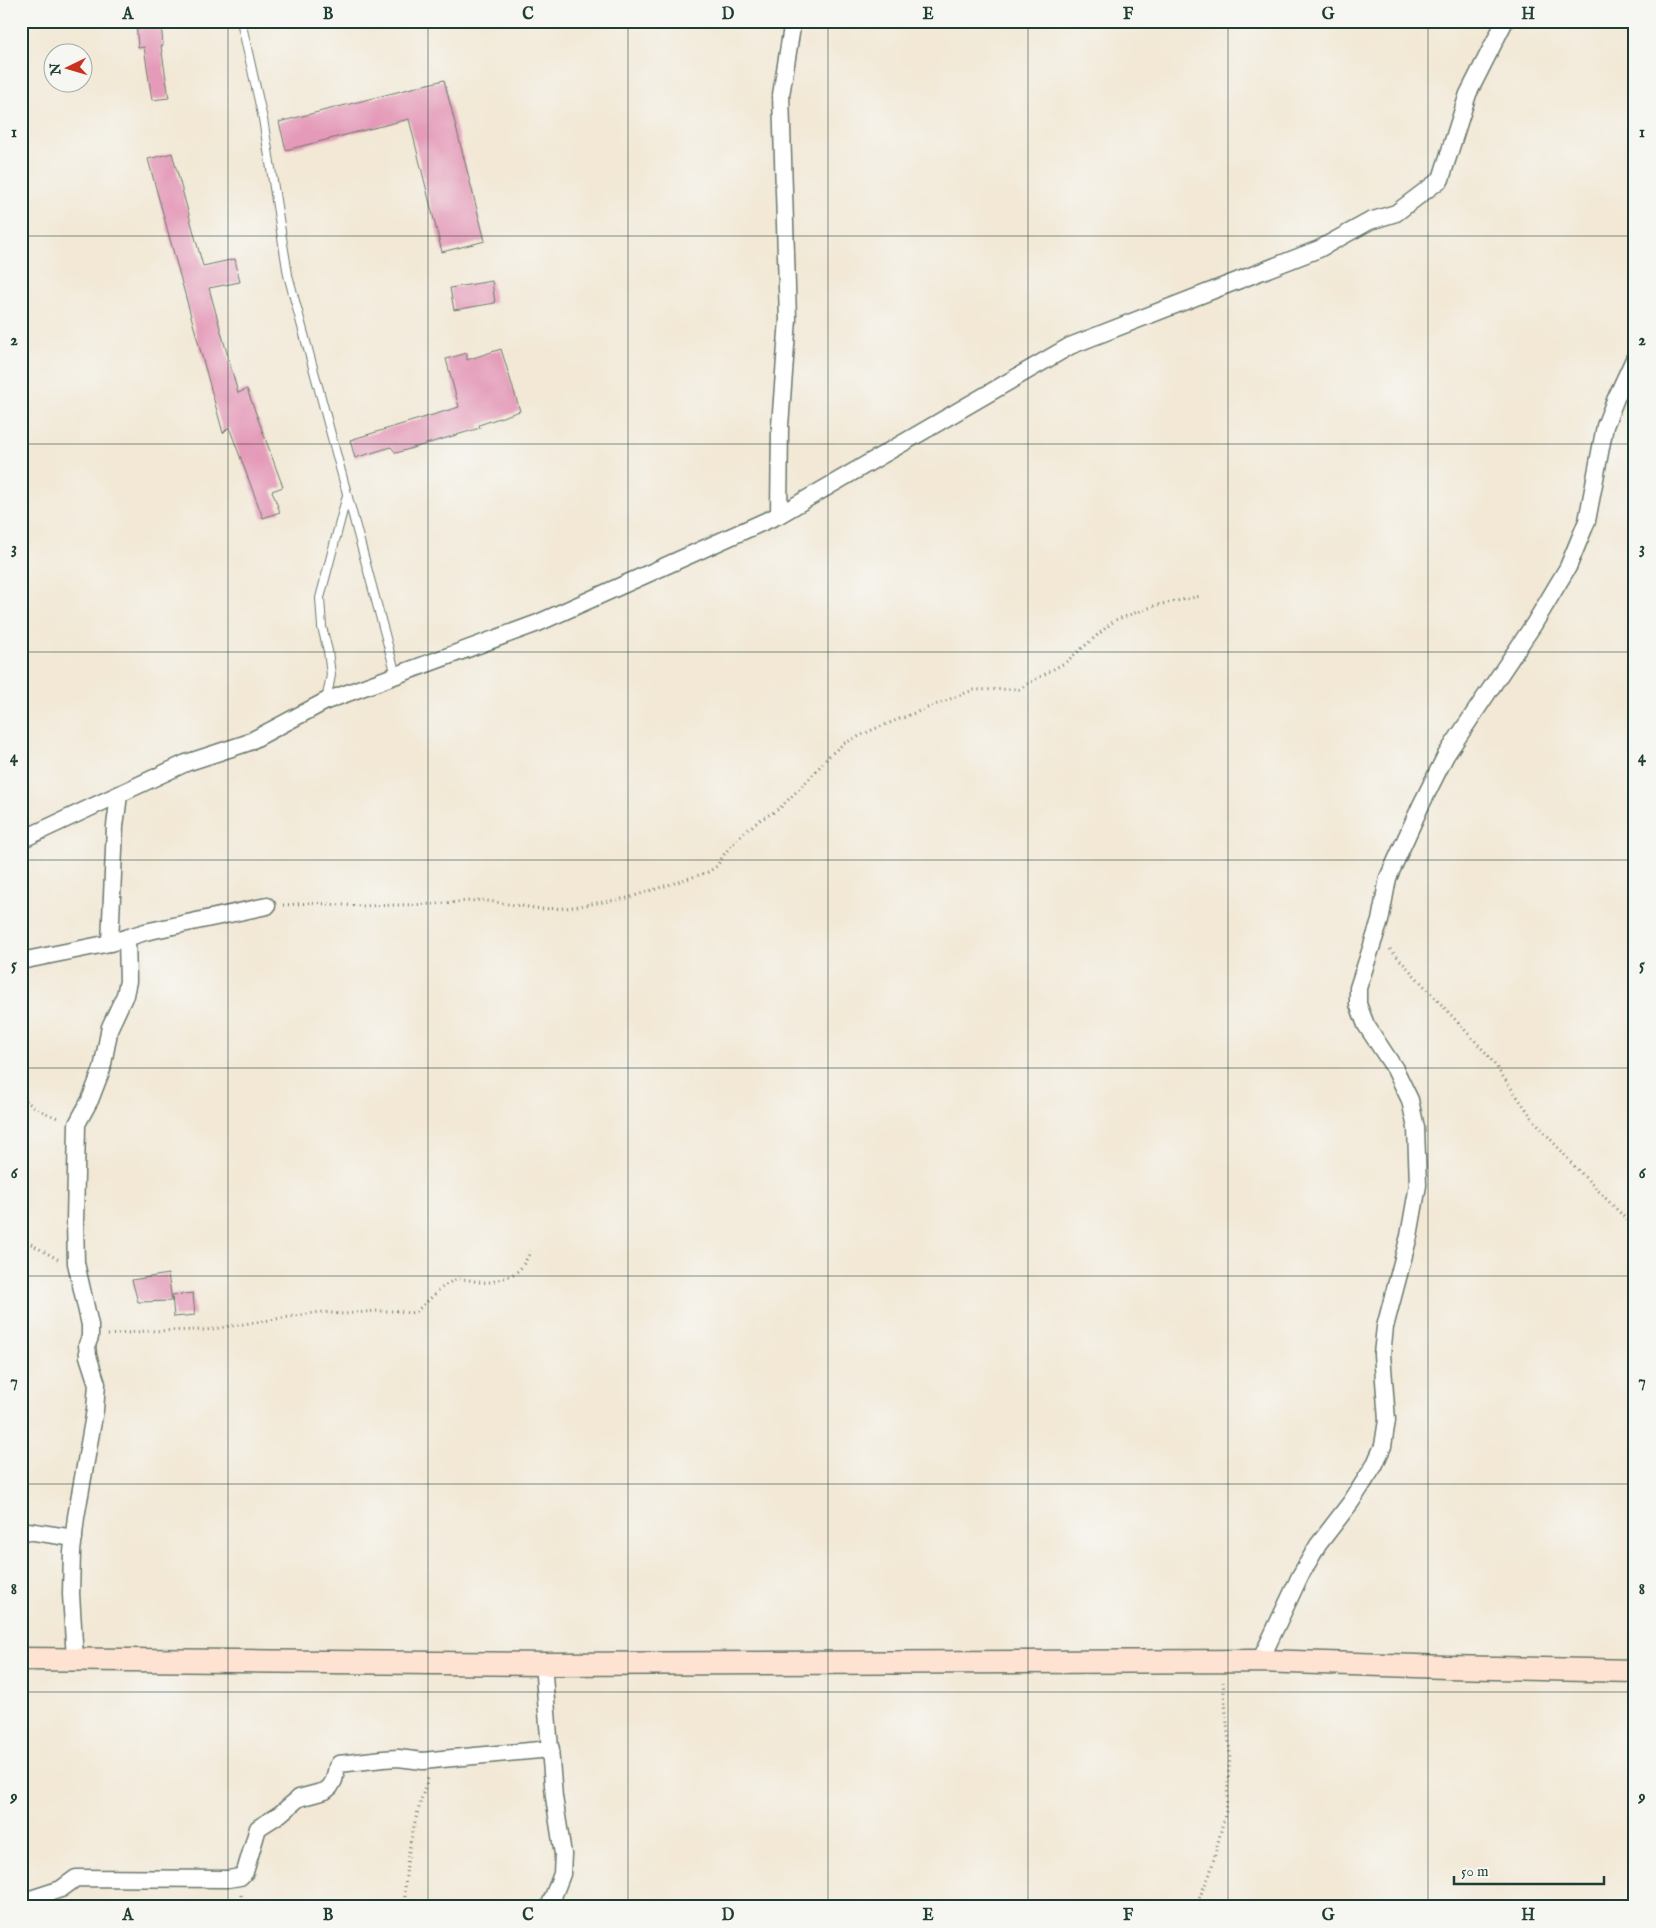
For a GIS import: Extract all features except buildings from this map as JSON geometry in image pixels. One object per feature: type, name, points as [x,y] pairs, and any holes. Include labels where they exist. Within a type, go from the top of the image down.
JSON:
[{"type":"main road","points":[[21,1659],[543,1664],[1260,1661],[1633,1672]]},
{"type":"street","points":[[779,515],[780,426],[788,319],[781,95],[793,21]]},
{"type":"street","points":[[21,840],[186,763],[247,744],[326,701],[538,623],[779,515],[1070,346],[1318,249],[1370,221],[1396,213],[1441,179],[1468,94],[1505,21]]},
{"type":"street","points":[[1260,1661],[1304,1568],[1318,1545],[1351,1502],[1374,1466],[1383,1446],[1387,1420],[1382,1354],[1386,1327],[1409,1236],[1418,1185],[1416,1128],[1410,1100],[1395,1069],[1366,1025],[1358,1004],[1358,988],[1376,934],[1388,878],[1446,755],[1534,624],[1568,567],[1587,521],[1606,426],[1616,398],[1635,357]]},
{"type":"street","points":[[110,943],[115,826],[119,795]]},
{"type":"street","points":[[89,808],[115,826]]},
{"type":"street","points":[[21,961],[110,943],[145,932],[267,906]]},
{"type":"street","points":[[75,1659],[72,1594],[74,1538],[77,1507],[96,1410],[98,1384],[88,1356],[87,1345],[90,1337],[90,1325],[78,1269],[75,1222],[77,1124],[90,1100],[102,1069],[110,1027],[125,995],[128,980],[126,938]]},
{"type":"street","points":[[21,1530],[74,1538]]},
{"type":"street","points":[[543,1664],[554,1797],[563,1854],[562,1874],[549,1907]]},
{"type":"street","points":[[21,1902],[61,1889],[76,1878],[236,1879],[245,1872],[258,1828],[280,1814],[299,1798],[325,1791],[334,1780],[339,1764],[398,1758],[432,1760],[551,1749]]},
{"type":"lane","points":[[241,21],[262,119],[288,275],[396,675]]},
{"type":"lane","points":[[326,701],[331,675],[322,627],[320,598],[348,495]]},
{"type":"path","points":[[267,906],[310,903],[361,906],[426,905],[459,904],[481,900],[542,909],[566,908],[628,898],[701,875],[717,866],[725,852],[740,835],[779,809],[829,756],[843,744],[882,725],[973,690],[1019,689],[1066,662],[1115,620],[1157,604],[1201,596]]},
{"type":"path","points":[[1376,934],[1442,1007],[1488,1054],[1532,1119],[1562,1153],[1635,1228]]},
{"type":"path","points":[[22,1099],[39,1110],[61,1120],[77,1124]]},
{"type":"path","points":[[21,1244],[31,1244],[78,1269]]},
{"type":"path","points":[[90,1337],[146,1331],[206,1330],[320,1312],[343,1314],[415,1312],[446,1284],[456,1279],[492,1282],[513,1276],[522,1268],[530,1251]]},
{"type":"path","points":[[1195,1907],[1210,1874],[1226,1811],[1230,1754],[1221,1662]]},
{"type":"path","points":[[405,1907],[404,1884],[408,1854],[432,1760]]}]
